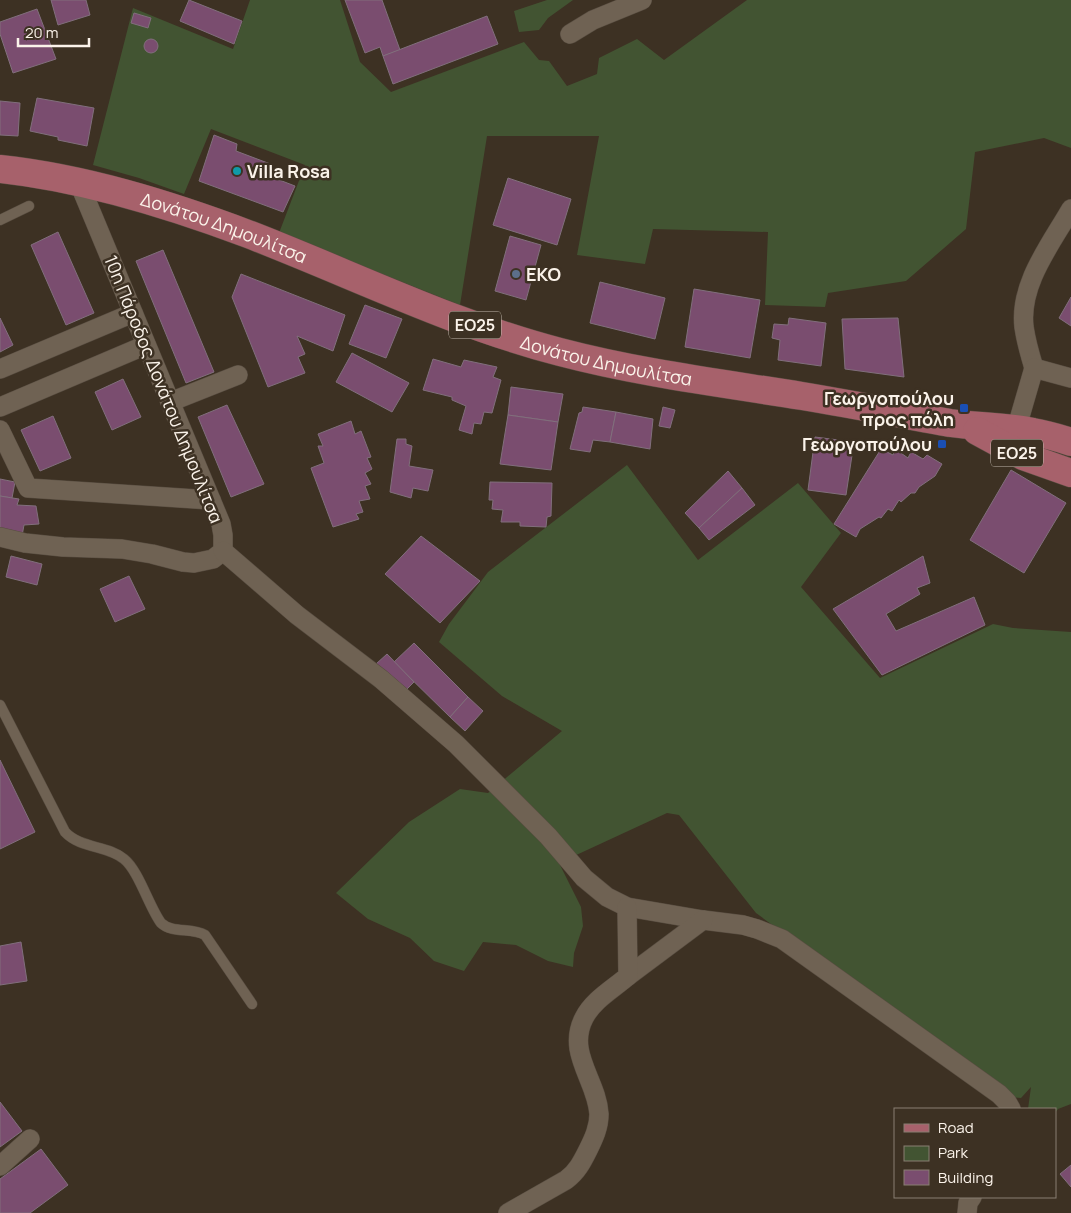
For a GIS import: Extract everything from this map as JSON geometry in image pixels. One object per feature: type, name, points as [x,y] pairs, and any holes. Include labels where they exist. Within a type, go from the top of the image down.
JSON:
[{"type":"main road","name":"Δονάτου Δημουλίτσα","points":[[0,169],[79,183],[134,196],[203,218],[486,330],[561,353],[678,377],[805,396],[967,425]]},
{"type":"main road","name":"ΕΟ25","points":[[967,425],[1032,431],[1071,442]]},
{"type":"main road","name":"ΕΟ25","points":[[967,425],[1024,456],[1071,473]]},
{"type":"street","points":[[570,34],[593,20],[642,0]]},
{"type":"street","name":"10η Πάροδος Δονάτου Δημουλίτσα","points":[[79,183],[221,524],[223,551]]},
{"type":"street","points":[[1016,430],[1034,368],[1024,326],[1024,307],[1028,291],[1039,265],[1071,209]]},
{"type":"street","points":[[0,369],[133,313]]},
{"type":"street","points":[[0,407],[146,345]]},
{"type":"street","points":[[1034,368],[1071,378]]},
{"type":"street","points":[[170,402],[238,374]]},
{"type":"street","points":[[0,430],[28,488],[211,500]]},
{"type":"street","points":[[0,537],[25,543],[63,547],[122,549],[194,563],[214,559],[223,551],[297,615],[381,679],[456,744],[548,836],[584,878],[607,897],[627,907],[743,925],[782,939],[999,1094],[1010,1108]]},
{"type":"street","points":[[627,907],[628,976]]},
{"type":"street","points":[[508,1213],[566,1180],[581,1165],[597,1133],[599,1112],[579,1053],[578,1041],[584,1018],[593,1006],[628,976],[703,920]]},
{"type":"street","points":[[0,1166],[30,1138]]},
{"type":"street","points":[[967,1213],[968,1203],[971,1198]]},
{"type":"lane","points":[[0,220],[29,206]]},
{"type":"lane","points":[[0,706],[65,832],[75,841],[114,854],[125,860],[133,870],[161,923],[169,928],[198,931],[205,935],[252,1004]]},
{"type":"green space","points":[[250,0],[340,0],[360,62],[391,92],[524,42],[539,60],[549,61],[567,86],[597,74],[599,58],[637,39],[664,60],[747,0],[1071,0],[1071,148],[1044,138],[975,152],[966,229],[906,281],[828,293],[825,307],[765,305],[768,232],[653,229],[645,264],[577,255],[599,136],[487,136],[460,305],[279,233],[305,165],[211,129],[184,194],[139,178],[93,165],[133,8],[233,49]]},
{"type":"green space","points":[[547,0],[573,0],[548,18],[539,30],[519,32],[514,11]]},
{"type":"green space","points":[[627,465],[698,560],[798,483],[841,533],[801,587],[880,678],[993,624],[1013,628],[1071,632],[1071,1104],[1056,1112],[1056,1108],[1028,1108],[1031,1087],[1021,1098],[1008,1097],[756,913],[679,815],[667,813],[559,863],[581,907],[583,926],[574,953],[573,967],[548,961],[516,945],[483,942],[464,971],[434,961],[410,938],[368,919],[336,893],[409,822],[460,789],[488,793],[562,731],[502,696],[439,642],[449,624],[488,572]]},
{"type":"building","points":[[51,0],[86,0],[90,15],[58,25]]},
{"type":"building","points":[[189,0],[242,21],[234,44],[180,21]]},
{"type":"building","points":[[345,0],[382,0],[400,50],[383,56],[380,47],[365,53]]},
{"type":"building","points":[[37,9],[56,59],[13,73],[0,34],[0,22]]},
{"type":"building","points":[[134,13],[151,18],[148,28],[131,23]]},
{"type":"building","points":[[487,16],[498,44],[393,84],[383,56]]},
{"type":"building","points":[[151,39],[156,41],[158,46],[156,51],[151,53],[146,51],[144,46],[146,41]]},
{"type":"building","points":[[37,98],[94,108],[87,146],[58,140],[58,137],[30,131]]},
{"type":"building","points":[[0,101],[20,103],[18,136],[0,135]]},
{"type":"building","name":"Villa Rosa","points":[[214,135],[237,144],[236,151],[273,165],[269,176],[295,186],[283,212],[199,181]]},
{"type":"building","points":[[508,178],[571,199],[557,245],[493,225]]},
{"type":"building","points":[[58,232],[94,313],[66,325],[31,245]]},
{"type":"building","points":[[510,236],[541,245],[526,300],[495,291]]},
{"type":"building","points":[[163,250],[214,372],[186,383],[136,261]]},
{"type":"building","points":[[241,274],[345,315],[333,351],[297,336],[305,354],[298,357],[305,373],[268,387],[232,297]]},
{"type":"building","points":[[600,282],[665,298],[655,339],[590,323]]},
{"type":"building","points":[[694,289],[760,300],[750,358],[685,347]]},
{"type":"building","points":[[1071,297],[1071,326],[1059,318]]},
{"type":"building","points":[[365,305],[402,319],[386,358],[349,344]]},
{"type":"building","points":[[0,318],[13,345],[0,352]]},
{"type":"building","points":[[789,318],[826,323],[821,366],[778,360],[780,340],[772,338],[774,324],[788,325]]},
{"type":"building","points":[[898,318],[904,377],[845,369],[842,319]]},
{"type":"building","points":[[352,353],[409,383],[392,412],[336,382]]},
{"type":"building","points":[[433,359],[461,367],[464,360],[497,367],[493,377],[501,380],[492,413],[484,412],[481,424],[474,423],[472,434],[459,430],[466,406],[452,400],[452,397],[423,390]]},
{"type":"building","points":[[123,379],[141,417],[112,430],[95,392]]},
{"type":"building","points":[[511,387],[563,394],[558,422],[508,415]]},
{"type":"building","points":[[227,405],[264,484],[231,497],[198,417]]},
{"type":"building","points":[[583,407],[616,412],[610,442],[593,440],[590,452],[570,449],[579,413],[582,412]]},
{"type":"building","points":[[663,407],[675,410],[670,428],[659,426]]},
{"type":"building","points":[[616,412],[653,419],[650,449],[610,442]]},
{"type":"building","points":[[508,415],[558,422],[551,470],[500,464]]},
{"type":"building","points":[[53,416],[71,458],[40,471],[21,430]]},
{"type":"building","points":[[351,421],[355,434],[361,431],[371,457],[367,458],[372,469],[365,473],[371,484],[365,486],[370,499],[359,501],[363,512],[356,514],[359,519],[333,527],[311,468],[324,463],[318,446],[323,446],[318,434]]},
{"type":"building","points":[[815,437],[854,442],[846,495],[808,490]]},
{"type":"building","points":[[397,439],[406,439],[406,444],[412,446],[409,466],[433,470],[428,491],[413,488],[411,498],[390,492]]},
{"type":"building","points":[[881,449],[893,455],[895,449],[908,458],[911,452],[923,459],[927,455],[942,464],[935,476],[919,487],[915,493],[911,493],[901,502],[899,500],[892,511],[888,509],[881,518],[879,517],[860,529],[856,537],[834,524]]},
{"type":"building","points":[[1011,470],[1066,503],[1024,573],[970,540]]},
{"type":"building","points":[[728,471],[742,488],[699,528],[685,513]]},
{"type":"building","points":[[0,479],[15,482],[12,498],[0,496]]},
{"type":"building","points":[[490,482],[552,483],[551,516],[547,517],[546,527],[520,526],[520,522],[501,522],[503,510],[492,509],[493,500],[489,500]]},
{"type":"building","points":[[742,488],[755,505],[709,540],[699,528]]},
{"type":"building","points":[[0,496],[19,499],[17,505],[36,506],[39,524],[24,525],[22,536],[0,532]]},
{"type":"building","points":[[421,536],[480,581],[440,623],[385,574]]},
{"type":"building","points":[[11,556],[42,564],[37,585],[6,577]]},
{"type":"building","points":[[923,556],[930,583],[917,588],[920,594],[886,614],[896,631],[974,597],[985,625],[882,675],[833,609]]},
{"type":"building","points":[[129,576],[145,609],[115,622],[100,589]]},
{"type":"building","points":[[414,643],[468,697],[450,717],[394,662]]},
{"type":"building","points":[[387,654],[414,682],[405,691],[376,664]]},
{"type":"building","points":[[468,697],[483,711],[465,731],[450,717]]},
{"type":"building","points":[[0,760],[35,832],[0,849]]},
{"type":"building","points":[[21,942],[27,981],[0,985],[0,946]]},
{"type":"building","points":[[0,1102],[22,1131],[0,1147]]},
{"type":"building","points":[[41,1149],[68,1185],[30,1213],[0,1213],[0,1179]]},
{"type":"building","points":[[1071,1165],[1071,1187],[1060,1174]]},
{"type":"place","name":"Villa Rosa","points":[[237,171]]},
{"type":"place","name":"EKO","points":[[516,274]]},
{"type":"place","name":"Γεωργοπούλου προς πόλη","points":[[964,408]]},
{"type":"place","name":"Γεωργοπούλου","points":[[942,444]]}]
